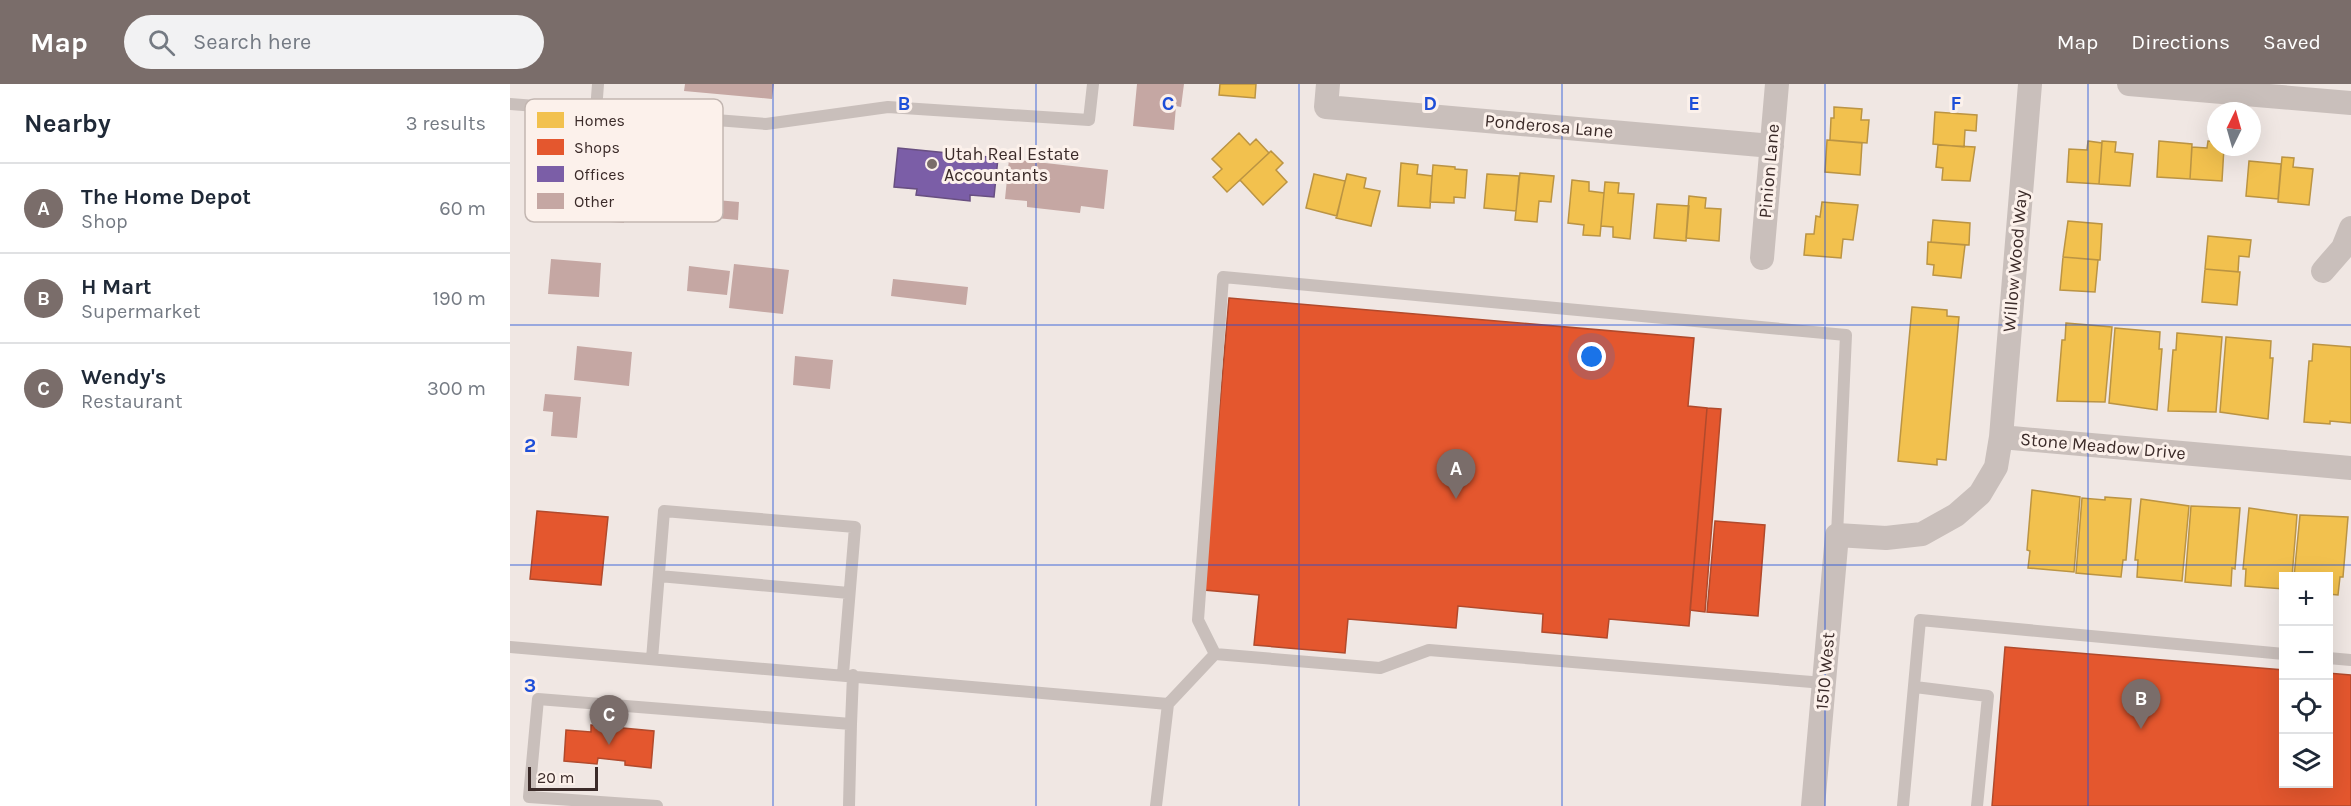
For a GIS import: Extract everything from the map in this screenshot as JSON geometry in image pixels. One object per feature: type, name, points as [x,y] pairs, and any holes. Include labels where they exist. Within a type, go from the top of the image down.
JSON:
[{"type":"street","name":"Pinion Lane","points":[[1761,258],[1778,84]]},
{"type":"street","name":"Willow Wood Way","points":[[2001,437],[2030,84]]},
{"type":"street","points":[[2129,84],[2351,103]]},
{"type":"street","name":"Ponderosa Lane","points":[[1327,96],[1772,146]]},
{"type":"street","points":[[2323,271],[2343,248],[2351,228]]},
{"type":"street","name":"Stone Meadow Drive","points":[[1837,535],[1886,538],[1922,534],[1956,515],[1980,494],[1996,467],[2001,437],[2351,468]]},
{"type":"street","name":"1510 West","points":[[1813,806],[1837,535]]},
{"type":"lane","points":[[597,99],[598,84]]},
{"type":"lane","points":[[723,121],[766,124],[888,107],[1089,120],[1093,84]]},
{"type":"lane","points":[[510,104],[525,105]]},
{"type":"lane","points":[[1215,654],[1198,620],[1223,277],[1846,335],[1837,535]]},
{"type":"lane","points":[[652,659],[664,511],[855,527],[849,593],[848,675],[851,724],[849,806]]},
{"type":"lane","points":[[659,576],[849,593]]},
{"type":"lane","points":[[1903,806],[1920,620],[2279,654]]},
{"type":"lane","points":[[510,647],[1168,704]]},
{"type":"lane","points":[[1215,654],[1380,668],[1429,650],[1824,683]]},
{"type":"lane","points":[[1156,806],[1168,704],[1215,654]]},
{"type":"lane","points":[[2333,658],[2351,660]]},
{"type":"lane","points":[[1915,687],[1988,696],[1977,806]]},
{"type":"lane","points":[[657,806],[597,804],[529,797],[538,699],[851,724]]},
{"type":"building: Homes","points":[[1220,84],[1256,84],[1255,98],[1219,95]]},
{"type":"building: Homes","points":[[1834,107],[1862,109],[1861,120],[1869,120],[1867,143],[1830,140]]},
{"type":"building: Homes","points":[[1935,112],[1977,115],[1976,131],[1965,130],[1964,147],[1933,144]]},
{"type":"building: Homes","points":[[1239,133],[1250,145],[1256,139],[1269,153],[1227,192],[1213,177],[1222,169],[1212,159]]},
{"type":"building: Homes","points":[[1827,140],[1862,143],[1860,175],[1825,172]]},
{"type":"building: Homes","points":[[2088,141],[2102,143],[2099,184],[2067,182],[2069,149],[2087,150]]},
{"type":"building: Homes","points":[[2102,141],[2116,142],[2115,152],[2133,154],[2130,186],[2099,184]]},
{"type":"building: Homes","points":[[2159,141],[2192,144],[2190,179],[2157,177]]},
{"type":"building: Homes","points":[[1938,145],[1975,147],[1970,181],[1942,180],[1943,168],[1936,167]]},
{"type":"building: Homes","points":[[2192,147],[2207,148],[2207,156],[2223,156],[2222,181],[2190,179]]},
{"type":"building: Homes","points":[[1271,151],[1283,163],[1276,170],[1287,182],[1263,205],[1240,180]]},
{"type":"building: Homes","points":[[2282,157],[2294,158],[2293,167],[2313,169],[2309,205],[2278,202]]},
{"type":"building: Homes","points":[[2249,161],[2281,164],[2278,199],[2246,196]]},
{"type":"building: Homes","points":[[1401,163],[1418,165],[1417,174],[1432,176],[1430,208],[1398,206]]},
{"type":"building: Homes","points":[[1433,165],[1467,170],[1465,198],[1454,197],[1454,203],[1430,202]]},
{"type":"building: Homes","points":[[1520,173],[1554,176],[1551,202],[1539,201],[1537,222],[1515,220]]},
{"type":"building: Homes","points":[[1314,174],[1345,181],[1337,216],[1306,208]]},
{"type":"building: Homes","points":[[1347,174],[1366,178],[1364,188],[1380,191],[1371,226],[1336,218]]},
{"type":"building: Homes","points":[[1487,174],[1519,176],[1516,211],[1484,208]]},
{"type":"building: Homes","points":[[1572,180],[1589,182],[1589,191],[1604,193],[1600,236],[1583,235],[1584,225],[1568,223]]},
{"type":"building: Homes","points":[[1605,182],[1619,183],[1618,193],[1634,194],[1630,239],[1613,237],[1613,227],[1601,226]]},
{"type":"building: Homes","points":[[1689,196],[1706,198],[1705,208],[1721,209],[1719,241],[1686,238]]},
{"type":"building: Homes","points":[[1822,202],[1858,205],[1853,240],[1843,239],[1841,258],[1804,255],[1806,234],[1814,234],[1816,216],[1820,217]]},
{"type":"building: Homes","points":[[1657,204],[1689,206],[1686,241],[1654,238]]},
{"type":"building: Homes","points":[[1933,220],[1970,223],[1969,245],[1931,242]]},
{"type":"building: Homes","points":[[2068,221],[2102,224],[2100,260],[2063,257]]},
{"type":"building: Homes","points":[[2208,236],[2251,240],[2249,257],[2239,256],[2238,272],[2205,269]]},
{"type":"building: Homes","points":[[1928,242],[1965,245],[1961,278],[1933,275],[1934,265],[1927,264]]},
{"type":"building: Homes","points":[[2063,257],[2098,260],[2095,292],[2060,290]]},
{"type":"building: Homes","points":[[2205,269],[2240,272],[2237,305],[2202,302]]},
{"type":"building: Homes","points":[[1912,307],[1947,310],[1947,316],[1959,317],[1946,460],[1937,459],[1937,465],[1898,461]]},
{"type":"building: Homes","points":[[2066,323],[2112,327],[2105,402],[2057,401],[2062,340],[2065,340]]},
{"type":"building: Homes","points":[[2115,328],[2160,332],[2159,349],[2162,349],[2157,410],[2109,403]]},
{"type":"building: Homes","points":[[2177,333],[2222,337],[2216,412],[2168,411],[2173,350],[2176,350]]},
{"type":"building: Homes","points":[[2226,337],[2271,341],[2270,358],[2273,358],[2268,419],[2220,412]]},
{"type":"building: Homes","points":[[2313,344],[2351,347],[2351,423],[2304,422],[2309,361],[2312,361]]},
{"type":"building: Homes","points":[[2032,490],[2080,497],[2074,572],[2028,568],[2030,551],[2027,550]]},
{"type":"building: Homes","points":[[2105,497],[2131,499],[2126,560],[2123,560],[2121,577],[2076,573],[2082,498],[2105,500]]},
{"type":"building: Homes","points":[[2141,499],[2189,506],[2182,581],[2137,577],[2138,560],[2135,560]]},
{"type":"building: Homes","points":[[2191,506],[2240,508],[2235,569],[2232,568],[2231,586],[2185,582]]},
{"type":"building: Homes","points":[[2249,508],[2297,515],[2292,572],[2279,572],[2279,589],[2245,586],[2246,569],[2243,569]]},
{"type":"building: Homes","points":[[2300,515],[2348,517],[2343,577],[2340,577],[2338,595],[2333,594],[2333,572],[2294,572]]},
{"type":"building: Shops","points":[[1229,298],[1694,338],[1688,406],[1707,408],[1689,626],[1609,619],[1607,638],[1542,632],[1543,614],[1458,606],[1456,628],[1348,619],[1345,653],[1254,645],[1259,595],[1204,590]]},
{"type":"building: Shops","points":[[1707,408],[1721,409],[1705,612],[1690,610]]},
{"type":"building: Shops","points":[[537,511],[608,517],[601,585],[530,579]]},
{"type":"building: Shops","points":[[1715,521],[1765,525],[1758,616],[1707,612]]},
{"type":"building: Shops","points":[[2005,647],[2279,670],[2279,788],[2333,788],[2333,673],[2351,675],[2351,806],[1992,806]]},
{"type":"building: Shops","points":[[591,725],[654,731],[651,768],[625,765],[625,761],[598,758],[597,764],[564,761],[566,730],[591,732]]},
{"type":"building: Offices","points":[[898,148],[998,158],[994,197],[970,195],[970,201],[916,195],[917,189],[894,187]]},
{"type":"building: Other","points":[[685,84],[774,84],[772,99],[684,91]]},
{"type":"building: Other","points":[[1137,84],[1184,84],[1181,107],[1176,106],[1174,130],[1133,126]]},
{"type":"building: Other","points":[[1009,159],[1108,170],[1104,209],[1081,206],[1080,213],[1027,207],[1027,201],[1005,199]]},
{"type":"building: Other","points":[[723,201],[739,202],[738,220],[723,219]]},
{"type":"building: Other","points":[[551,259],[601,263],[599,297],[548,294]]},
{"type":"building: Other","points":[[734,264],[789,270],[783,314],[729,308]]},
{"type":"building: Other","points":[[689,266],[730,271],[727,295],[687,291]]},
{"type":"building: Other","points":[[893,279],[968,287],[966,305],[891,296]]},
{"type":"building: Other","points":[[577,346],[632,352],[629,386],[574,380]]},
{"type":"building: Other","points":[[795,356],[833,360],[830,389],[793,385]]},
{"type":"building: Other","points":[[545,394],[581,397],[577,438],[551,436],[553,412],[543,411]]},
{"type":"place","name":"Utah Real Estate Accountants","points":[[932,164]]},
{"type":"place","name":"The Home Depot","points":[[1456,499]]},
{"type":"place","name":"H Mart","points":[[2141,729]]},
{"type":"place","name":"Wendy's","points":[[609,745]]}]
